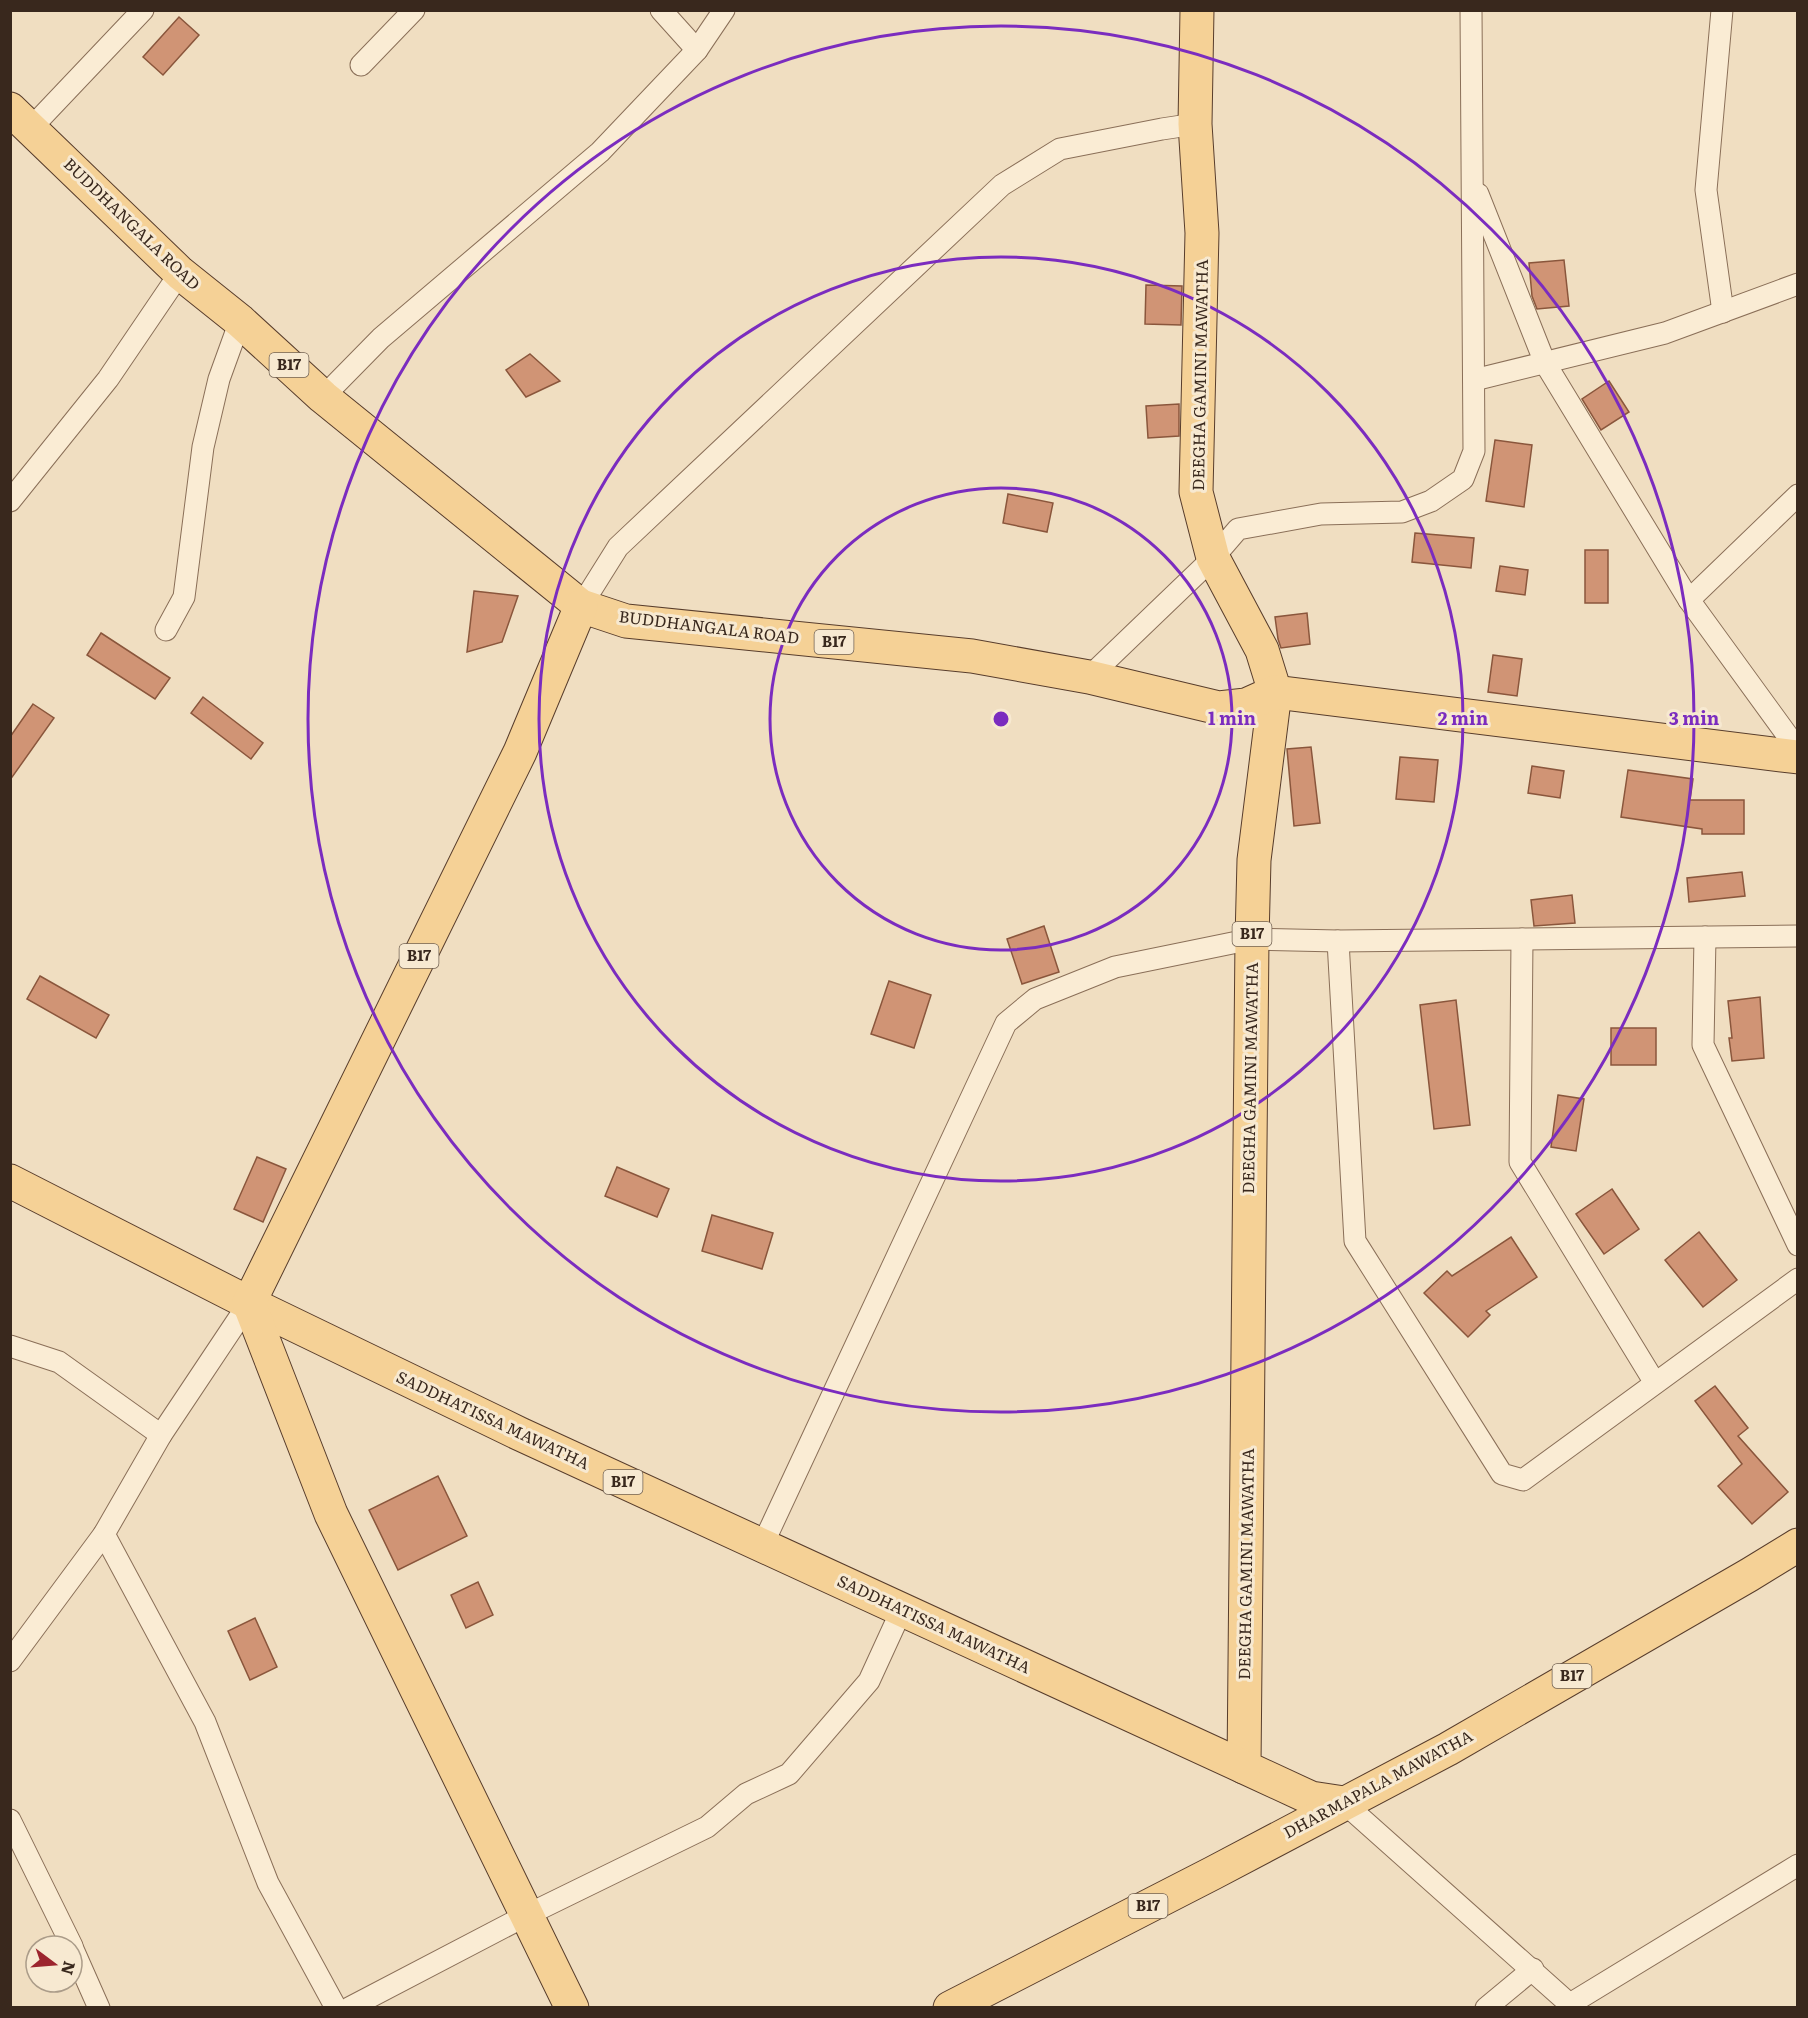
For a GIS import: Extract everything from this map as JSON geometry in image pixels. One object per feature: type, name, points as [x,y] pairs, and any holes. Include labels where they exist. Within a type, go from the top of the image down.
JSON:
[{"type":"main road","name":"DEEGHA GAMINI MAWATHA","points":[[1197,10],[1195,124],[1202,233],[1196,492],[1213,558],[1262,650],[1275,692],[1254,860],[1244,1767]]},
{"type":"main road","name":"BUDDHANGALA ROAD","points":[[21,118],[180,273],[240,321],[323,397],[581,606],[626,621],[972,656],[1089,677],[1219,708],[1246,705],[1275,692]]},
{"type":"main road","name":"B17","points":[[249,1303],[520,752],[581,606]]},
{"type":"main road","points":[[1275,692],[1797,758]]},
{"type":"main road","name":"SADDHATISSA MAWATHA","points":[[10,1181],[249,1303],[520,1434],[1244,1767]]},
{"type":"main road","points":[[249,1303],[331,1514],[572,2007]]},
{"type":"main road","name":"DHARMAPALA MAWATHA","points":[[950,2007],[1213,1873],[1448,1749],[1797,1545]]},
{"type":"main road","name":"B17","points":[[1244,1767],[1311,1798],[1344,1803]]},
{"type":"street","points":[[21,118],[143,10]]},
{"type":"street","points":[[661,10],[697,50]]},
{"type":"street","points":[[323,397],[381,338],[600,152],[697,50],[724,10]]},
{"type":"street","points":[[1089,677],[1213,558],[1238,529],[1322,514],[1402,512],[1431,501],[1463,479],[1474,451],[1471,10]]},
{"type":"street","points":[[1722,10],[1706,190],[1723,312]]},
{"type":"street","points":[[361,65],[413,11]]},
{"type":"street","points":[[581,606],[618,547],[1002,184],[1060,149],[1195,124]]},
{"type":"street","points":[[1473,183],[1545,363],[1689,600],[1797,750]]},
{"type":"street","points":[[10,501],[108,379],[180,273]]},
{"type":"street","points":[[1474,380],[1665,333],[1797,284]]},
{"type":"street","points":[[166,630],[184,597],[204,447],[219,379],[240,321]]},
{"type":"street","points":[[1689,600],[1797,495]]},
{"type":"street","points":[[762,1546],[1006,1023],[1035,999],[1115,967],[1252,939],[1338,941],[1797,936]]},
{"type":"street","points":[[1705,937],[1703,1045],[1797,1245]]},
{"type":"street","points":[[1522,939],[1520,1162],[1655,1383]]},
{"type":"street","points":[[1338,941],[1355,1241],[1502,1474],[1523,1480],[1797,1279]]},
{"type":"street","points":[[10,1661],[104,1534],[161,1435],[249,1303]]},
{"type":"street","points":[[10,1346],[59,1362],[161,1435]]},
{"type":"street","points":[[104,1534],[205,1722],[268,1883],[336,2007]]},
{"type":"street","points":[[349,2007],[707,1827],[746,1794],[789,1774],[869,1681],[903,1609]]},
{"type":"street","points":[[1344,1803],[1572,2006],[1797,1865]]},
{"type":"street","points":[[10,1821],[66,1934]]},
{"type":"street","points":[[1486,2007],[1533,1969]]},
{"type":"street","points":[[84,1973],[99,2007]]},
{"type":"building","points":[[179,17],[199,35],[163,75],[143,57]]},
{"type":"building","points":[[1564,260],[1569,306],[1537,309],[1532,296],[1529,263]]},
{"type":"building","points":[[1146,285],[1182,286],[1181,325],[1145,324]]},
{"type":"building","points":[[530,354],[560,381],[526,397],[506,370]]},
{"type":"building","points":[[1609,381],[1629,412],[1601,430],[1582,399]]},
{"type":"building","points":[[1179,404],[1179,436],[1148,438],[1146,406]]},
{"type":"building","points":[[1495,440],[1532,445],[1524,507],[1486,501]]},
{"type":"building","points":[[1008,494],[1053,503],[1047,532],[1003,523]]},
{"type":"building","points":[[1415,533],[1474,538],[1471,568],[1412,562]]},
{"type":"building","points":[[1585,550],[1608,550],[1608,603],[1585,603]]},
{"type":"building","points":[[1500,566],[1528,570],[1525,595],[1496,591]]},
{"type":"building","points":[[474,591],[518,596],[502,642],[467,652]]},
{"type":"building","points":[[1307,613],[1310,644],[1281,648],[1275,617]]},
{"type":"building","points":[[101,633],[170,678],[155,699],[87,655]]},
{"type":"building","points":[[1493,655],[1522,659],[1517,696],[1488,692]]},
{"type":"building","points":[[203,697],[263,743],[251,759],[191,713]]},
{"type":"building","points":[[33,704],[54,718],[10,780],[10,737]]},
{"type":"building","points":[[1311,747],[1320,823],[1294,826],[1287,749]]},
{"type":"building","points":[[1400,757],[1438,760],[1434,802],[1396,799]]},
{"type":"building","points":[[1532,766],[1564,771],[1560,798],[1528,793]]},
{"type":"building","points":[[1628,770],[1693,779],[1690,800],[1744,800],[1744,834],[1702,834],[1702,829],[1621,817]]},
{"type":"building","points":[[1742,872],[1745,896],[1689,902],[1687,878]]},
{"type":"building","points":[[1572,895],[1575,923],[1534,926],[1531,900]]},
{"type":"building","points":[[1044,926],[1059,972],[1022,984],[1007,939]]},
{"type":"building","points":[[40,976],[109,1015],[96,1038],[27,999]]},
{"type":"building","points":[[889,981],[931,995],[914,1048],[871,1034]]},
{"type":"building","points":[[1760,997],[1764,1058],[1732,1061],[1728,1001]]},
{"type":"building","points":[[1456,1000],[1470,1125],[1434,1129],[1420,1005]]},
{"type":"building","points":[[1611,1028],[1656,1028],[1656,1065],[1611,1065]]},
{"type":"building","points":[[1558,1095],[1584,1099],[1576,1151],[1551,1147]]},
{"type":"building","points":[[257,1157],[286,1169],[263,1222],[234,1209]]},
{"type":"building","points":[[617,1167],[669,1189],[657,1217],[605,1196]]},
{"type":"building","points":[[1612,1189],[1639,1229],[1604,1254],[1576,1214]]},
{"type":"building","points":[[712,1215],[773,1233],[762,1269],[702,1251]]},
{"type":"building","points":[[1699,1232],[1737,1280],[1703,1307],[1665,1260]]},
{"type":"building","points":[[1511,1237],[1537,1277],[1486,1311],[1490,1315],[1468,1337],[1424,1293],[1447,1271],[1452,1276]]},
{"type":"building","points":[[1715,1386],[1748,1428],[1738,1436],[1788,1492],[1752,1524],[1718,1486],[1742,1464],[1695,1401]]},
{"type":"building","points":[[438,1476],[467,1536],[398,1570],[369,1510]]},
{"type":"building","points":[[478,1582],[493,1615],[466,1628],[451,1595]]},
{"type":"building","points":[[255,1618],[277,1667],[250,1680],[228,1631]]}]
